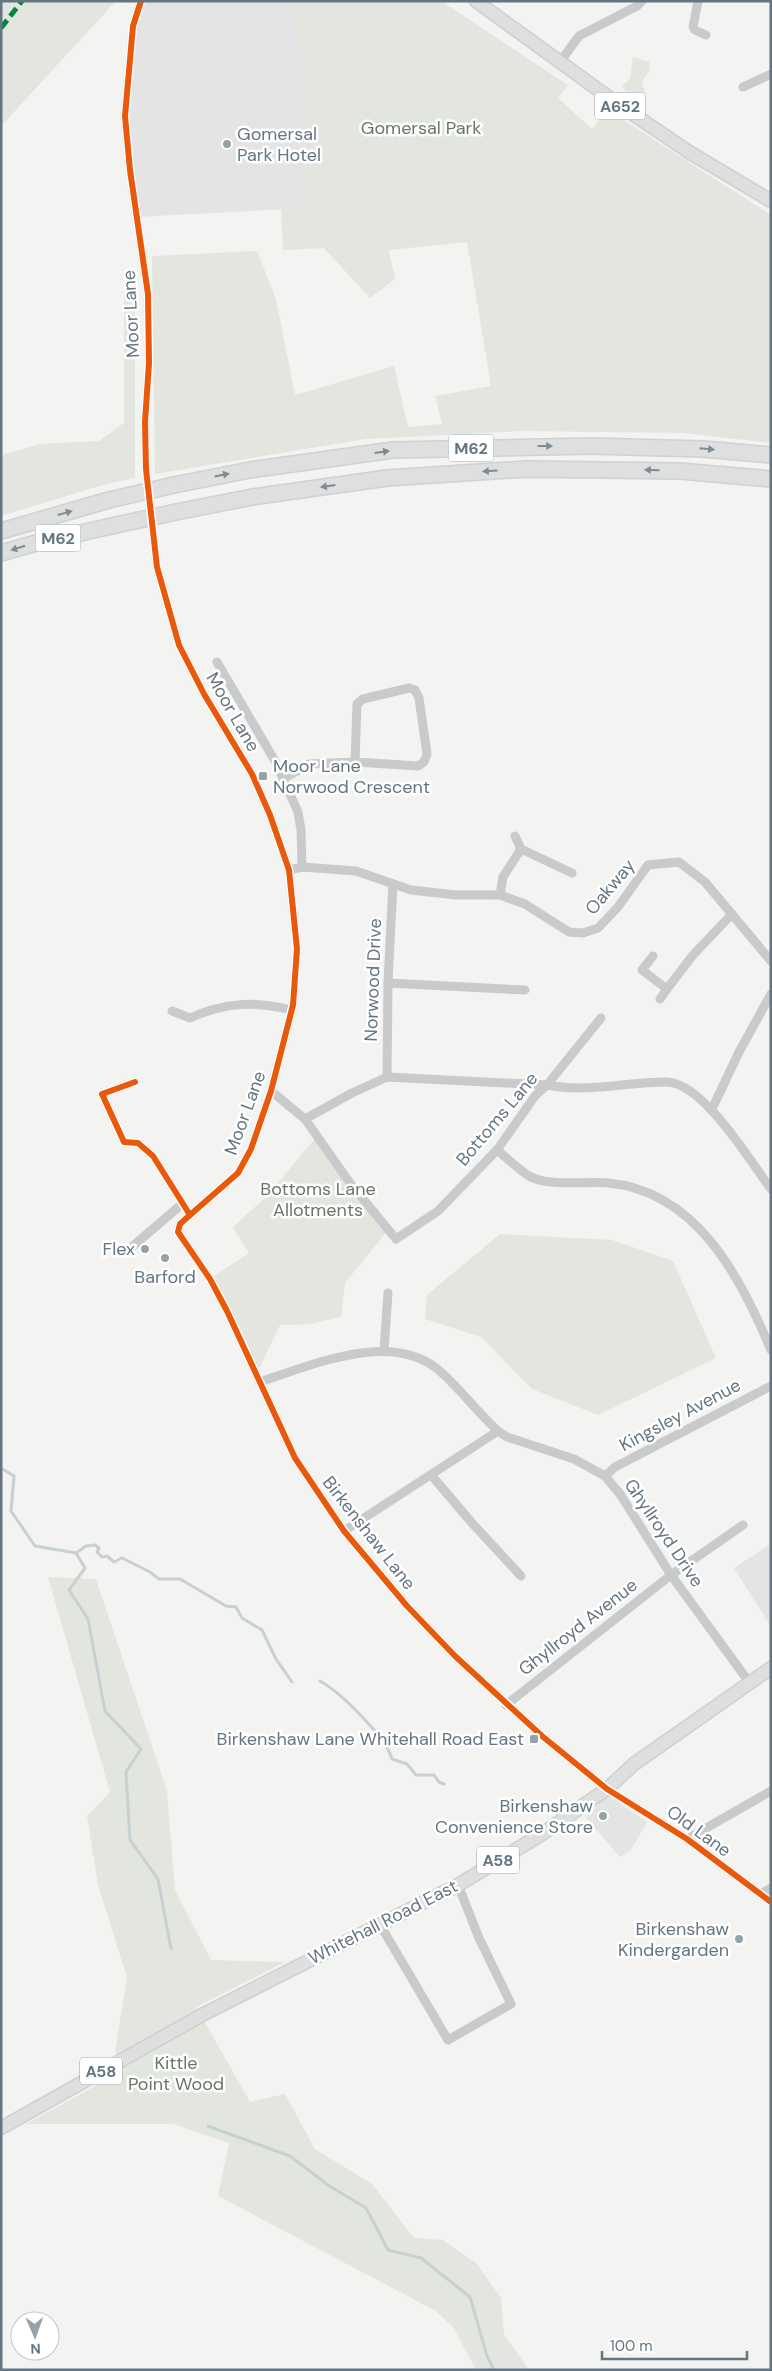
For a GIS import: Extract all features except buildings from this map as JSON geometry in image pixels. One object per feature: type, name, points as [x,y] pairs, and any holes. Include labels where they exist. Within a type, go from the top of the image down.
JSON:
[{"type":"highway","name":"M62","points":[[1,531],[108,500],[174,484],[250,470],[393,450],[600,446],[702,449],[771,456]]},
{"type":"highway","name":"M62","points":[[1,553],[116,525],[252,497],[386,478],[526,469],[680,471],[771,479]]},
{"type":"main road","name":"A652","points":[[476,1],[681,147],[771,201]]},
{"type":"main road","name":"Whitehall Road East","points":[[1,2128],[202,2015],[379,1923],[458,1885],[542,1834],[607,1789],[634,1764],[771,1668]]},
{"type":"street","name":"Moor Lane","points":[[141,1],[133,26],[125,116],[130,170],[148,294],[149,363],[145,422],[146,469],[157,567],[179,644],[204,694],[252,774],[270,815],[289,870],[297,949],[292,1010],[271,1091],[251,1149],[238,1173],[190,1215]]},
{"type":"street","points":[[560,62],[579,36],[642,1]]},
{"type":"street","points":[[698,1],[693,27],[695,30],[706,35]]},
{"type":"street","points":[[743,86],[771,74]]},
{"type":"street","name":"Moor Lane","points":[[218,662],[275,761],[298,812],[301,830],[302,866]]},
{"type":"street","points":[[283,779],[309,764],[355,762],[418,766],[424,762],[426,754],[419,698],[415,690],[409,688],[363,699],[358,704],[355,762]]},
{"type":"street","points":[[515,836],[521,849],[572,873]]},
{"type":"street","points":[[500,895],[503,877],[521,849]]},
{"type":"street","name":"Oakway","points":[[302,866],[356,872],[411,890],[456,895],[500,895],[525,904],[570,932],[583,933],[598,928],[618,907],[648,865],[679,862],[705,882],[771,961]]},
{"type":"street","points":[[289,870],[302,866]]},
{"type":"street","name":"Norwood Drive","points":[[387,1077],[388,983],[393,884]]},
{"type":"street","points":[[660,1000],[693,955],[732,914]]},
{"type":"street","points":[[653,956],[642,970],[667,989]]},
{"type":"street","points":[[388,983],[525,990]]},
{"type":"street","points":[[712,1109],[739,1052],[771,994]]},
{"type":"street","points":[[172,1011],[190,1018],[209,1010],[243,1003],[292,1010]]},
{"type":"street","name":"Bottoms Lane","points":[[271,1091],[305,1119],[350,1183],[396,1239],[438,1210],[497,1150],[535,1096],[547,1085],[601,1018]]},
{"type":"street","points":[[305,1119],[352,1093],[387,1077],[547,1085],[564,1088],[669,1082],[697,1095],[712,1109],[771,1189]]},
{"type":"street","points":[[135,1082],[102,1094],[124,1142],[138,1142],[153,1156],[190,1215]]},
{"type":"street","points":[[497,1150],[530,1176],[538,1179],[636,1187],[667,1201],[691,1219],[730,1265],[748,1296],[771,1350]]},
{"type":"street","points":[[126,1252],[182,1204]]},
{"type":"street","name":"Birkenshaw Lane","points":[[190,1215],[180,1224],[178,1232],[210,1279],[228,1311],[295,1458],[344,1531],[407,1606],[506,1705],[607,1789]]},
{"type":"street","points":[[384,1350],[388,1293]]},
{"type":"street","points":[[259,1382],[350,1356],[384,1350],[412,1355],[441,1372],[498,1431],[432,1476],[344,1531]]},
{"type":"street","name":"Kingsley Avenue","points":[[605,1476],[615,1467],[771,1386]]},
{"type":"street","name":"Ghyllroyd Drive","points":[[498,1431],[507,1437],[574,1459],[605,1476],[620,1494],[671,1575],[749,1682]]},
{"type":"street","points":[[432,1476],[472,1524],[521,1576]]},
{"type":"street","name":"Ghyllroyd Avenue","points":[[506,1705],[671,1575],[743,1525]]},
{"type":"street","name":"Old Lane","points":[[607,1789],[643,1810],[687,1840],[771,1902]]},
{"type":"street","points":[[687,1840],[771,1791]]},
{"type":"street","points":[[379,1923],[448,2040],[511,2004],[479,1938],[458,1885]]},
{"type":"street","points":[[761,1894],[771,1888]]},
{"type":"shaded area","points":[[141,1],[296,1],[308,208],[136,217],[125,116]]},
{"type":"shaded area","points":[[771,1544],[771,1627],[734,1568]]},
{"type":"shaded area","points":[[607,1795],[647,1822],[630,1851],[620,1857],[586,1818]]},
{"type":"green space","points":[[1,1],[116,1],[1,126]]},
{"type":"green space","name":"Gomersal Park","points":[[296,1],[441,1],[568,85],[558,98],[592,129],[608,110],[771,215],[771,443],[683,433],[524,431],[366,439],[155,474],[152,256],[257,251],[276,299],[295,395],[394,366],[408,427],[442,424],[435,396],[491,386],[467,242],[389,250],[395,279],[370,298],[324,248],[283,250],[281,209],[308,207]]},
{"type":"green space","points":[[633,57],[649,62],[650,69],[642,82],[646,95],[632,101],[622,86],[630,79]]},
{"type":"green space","points":[[135,281],[135,478],[103,485],[1,516],[1,455],[40,444],[99,441],[124,423],[124,284]]},
{"type":"green space","name":"Bottoms Lane Allotments","points":[[317,1136],[389,1229],[345,1283],[341,1317],[310,1324],[280,1325],[256,1375],[210,1279],[249,1253],[233,1227],[267,1196]]},
{"type":"green space","points":[[500,1234],[612,1240],[673,1261],[716,1358],[598,1415],[532,1389],[481,1337],[425,1319],[427,1295]]},
{"type":"green space","name":"Kittle Point Wood","points":[[48,1577],[96,1579],[167,1791],[175,1890],[211,1960],[285,1962],[196,2007],[250,2102],[285,2094],[315,2149],[372,2184],[414,2238],[443,2240],[477,2264],[501,2298],[504,2334],[529,2370],[476,2370],[454,2328],[436,2311],[218,2196],[229,2143],[173,2124],[26,2124],[124,2070],[115,2052],[127,1977],[98,1885],[87,1816],[110,1792]]},
{"type":"waterway","points":[[1,1468],[14,1476],[11,1511],[35,1546],[76,1553]]},
{"type":"waterway","points":[[76,1553],[86,1546],[95,1545],[99,1548],[97,1552],[102,1557],[107,1556],[114,1562],[122,1558],[150,1572],[159,1579],[180,1579],[226,1606],[236,1607],[242,1618],[262,1630],[276,1659],[292,1682]]},
{"type":"waterway","points":[[76,1553],[85,1568],[69,1590],[88,1619],[105,1711],[141,1749],[126,1772],[130,1840],[158,1879],[171,1949]]},
{"type":"waterway","points":[[320,1681],[339,1695],[361,1716],[381,1739],[392,1759],[407,1764],[416,1775],[434,1775],[439,1782],[444,1784]]},
{"type":"waterway","points":[[208,2126],[290,2156],[328,2185],[366,2208],[388,2250],[421,2258],[470,2297],[487,2356],[494,2370]]},
{"type":"marked path","points":[[1,28],[22,1]]},
{"type":"cycle path","points":[[135,1082],[102,1094],[124,1142],[138,1143],[153,1156],[190,1215],[238,1173],[251,1149],[271,1091],[293,1005],[297,949],[289,870],[270,815],[252,774],[204,694],[179,645],[157,567],[146,469],[145,422],[149,363],[148,294],[130,170],[125,116],[133,26],[141,1]]},
{"type":"cycle path","points":[[190,1215],[180,1224],[178,1232],[210,1279],[227,1311],[295,1458],[344,1531],[407,1606],[455,1656],[542,1736],[607,1789],[687,1839],[771,1902]]},
{"type":"place","name":"Gomersal Park Hotel","points":[[227,144]]},
{"type":"place","name":"Moor Lane Norwood Crescent","points":[[263,776]]},
{"type":"place","name":"Flex","points":[[145,1249]]},
{"type":"place","name":"Barford","points":[[165,1258]]},
{"type":"place","name":"Birkenshaw Lane Whitehall Road East","points":[[534,1739]]},
{"type":"place","name":"Birkenshaw Convenience Store","points":[[603,1816]]},
{"type":"place","name":"Birkenshaw Kindergarden","points":[[739,1939]]}]
